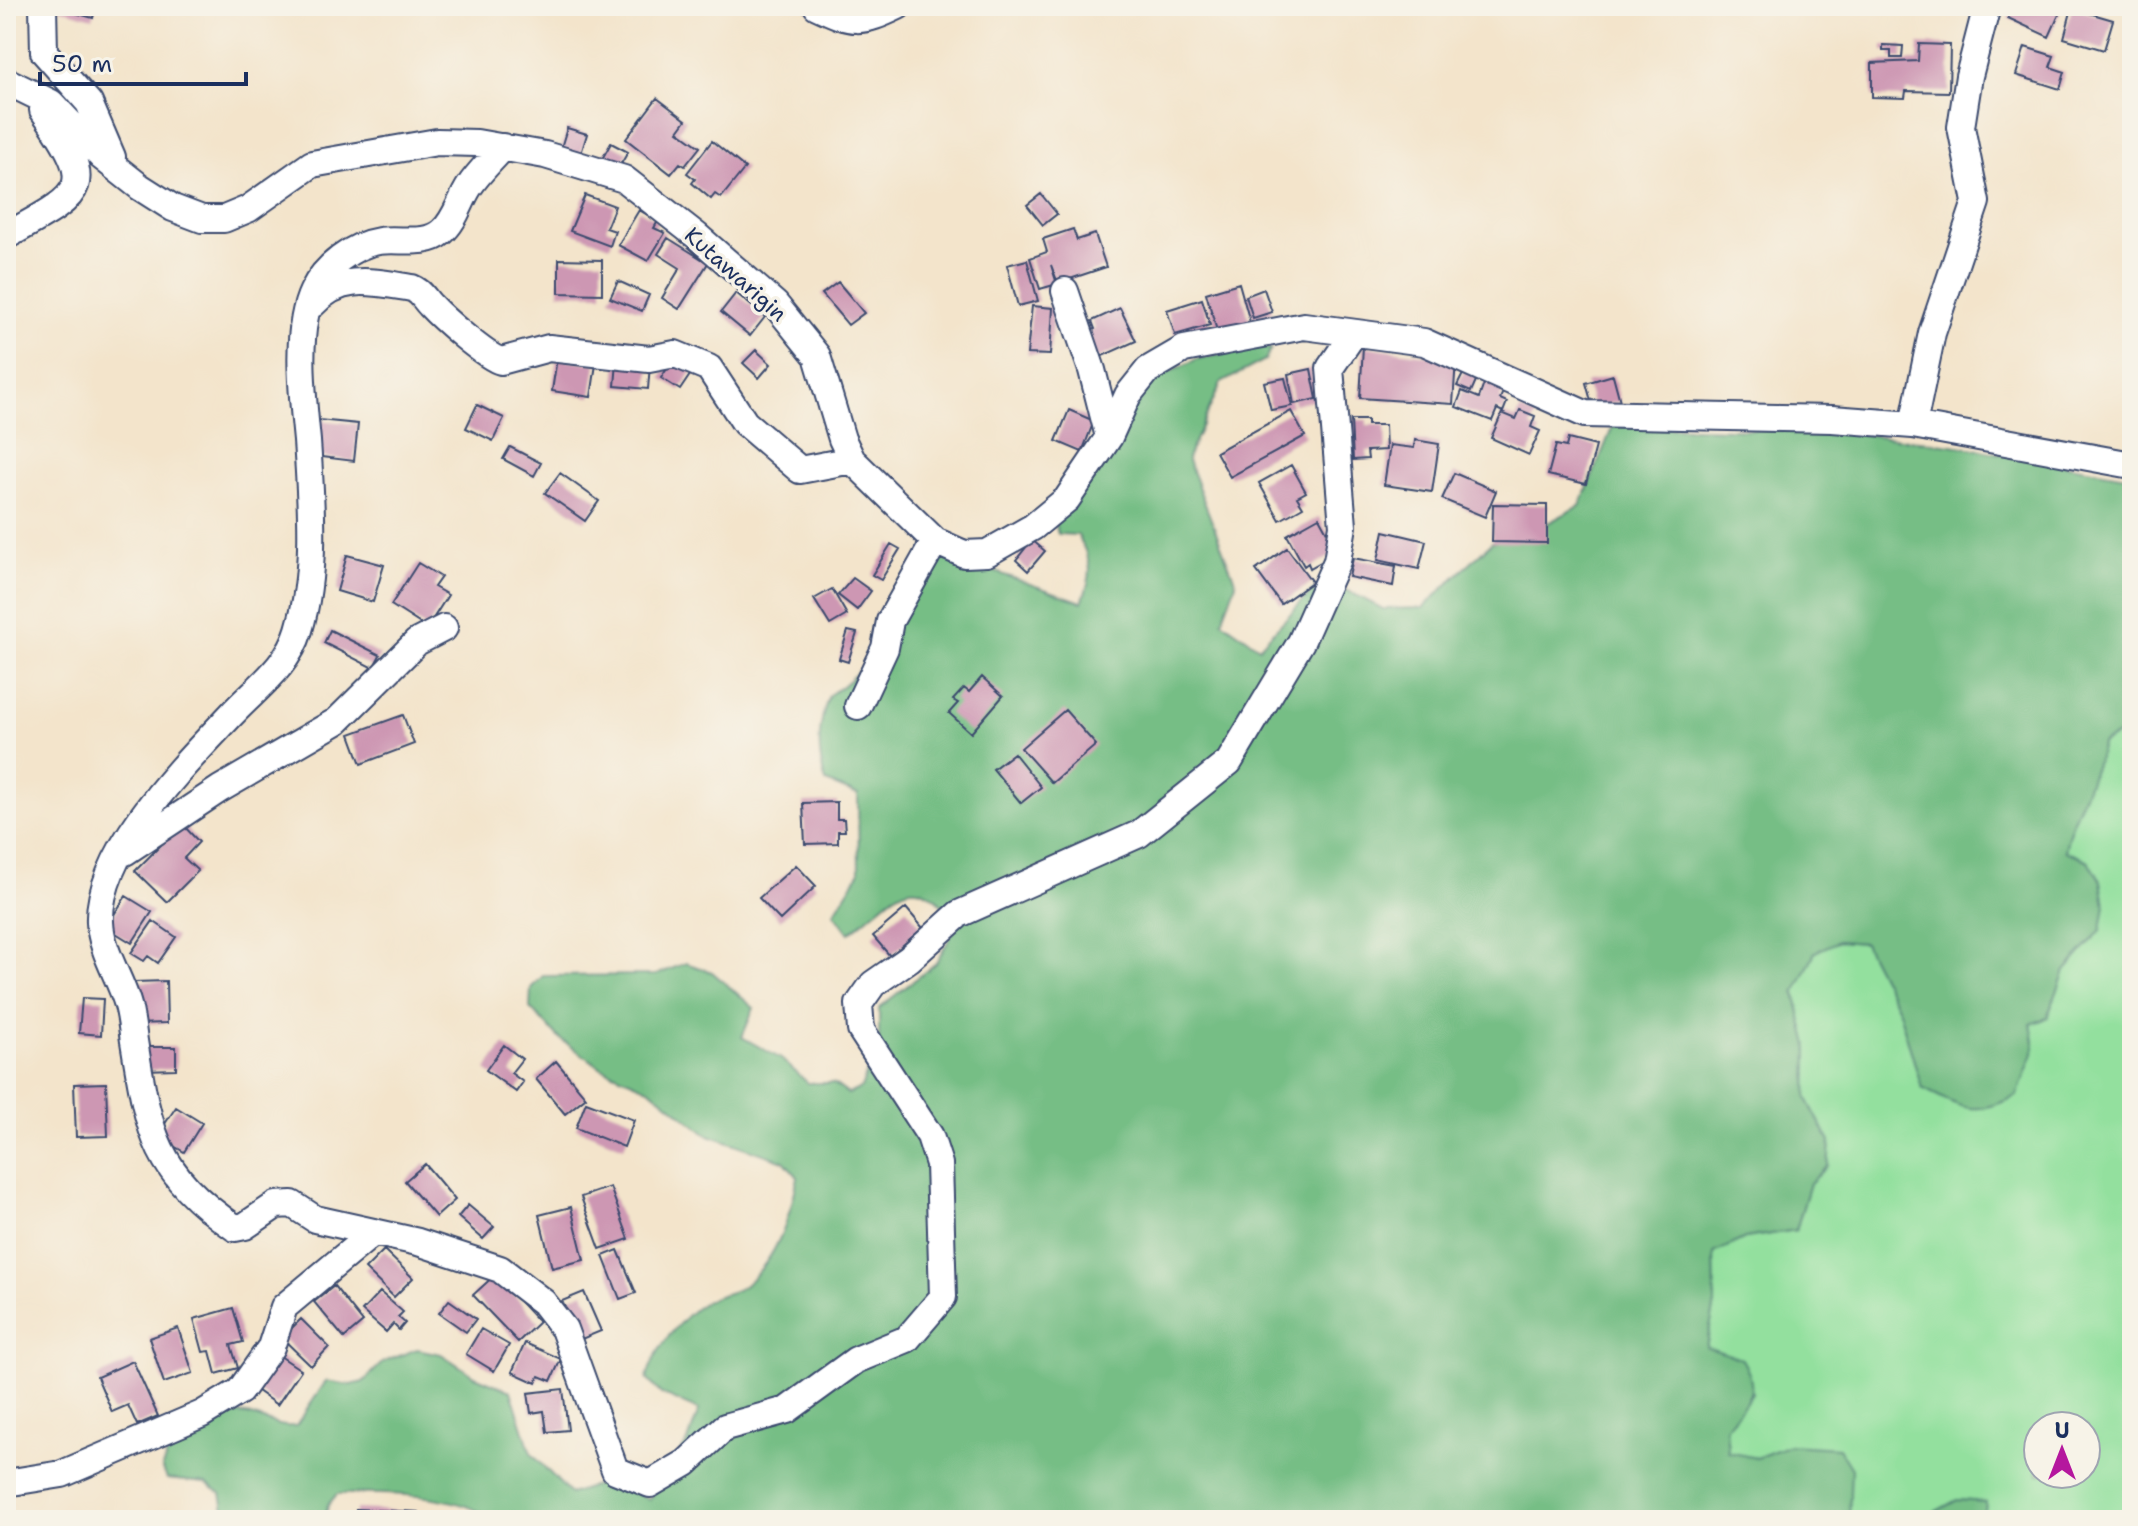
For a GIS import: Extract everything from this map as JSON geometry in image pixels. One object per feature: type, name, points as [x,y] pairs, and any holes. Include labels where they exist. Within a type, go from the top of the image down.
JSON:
[{"type":"street","points":[[43,6],[44,52],[89,103],[116,168]]},
{"type":"street","points":[[817,6],[839,18],[860,22],[898,6]]},
{"type":"street","points":[[1913,425],[1932,333],[1976,202],[1961,127],[1969,76],[1987,6]]},
{"type":"street","points":[[6,236],[67,200],[78,177],[76,162],[45,111],[15,85]]},
{"type":"street","name":"Kutawarigin","points":[[15,85],[51,103],[116,168],[173,208],[202,219],[224,219],[248,209],[312,164],[437,142],[503,147],[545,155],[624,179],[697,236],[775,304],[817,356],[842,439],[852,460],[935,541],[964,554],[987,553],[1033,527],[1067,499],[1109,437],[1128,395],[1148,370],[1184,349],[1304,326],[1424,342],[1585,414],[1913,425],[2132,465]]},
{"type":"street","points":[[503,147],[470,185],[444,230],[433,238],[376,241],[347,254],[327,271],[313,292],[302,366],[310,483],[308,565],[299,632],[288,659],[230,716],[149,808],[116,859],[99,921],[108,955],[128,1003],[146,1115],[159,1149],[197,1202],[235,1228],[245,1226],[276,1205],[292,1204],[315,1219],[418,1242],[500,1269],[543,1302],[564,1329],[615,1470],[650,1484],[686,1463],[725,1427],[787,1410],[856,1360],[907,1339],[943,1297],[939,1164],[930,1136],[861,1030],[859,1004],[873,984],[909,959],[959,914],[1139,834],[1229,762],[1301,642],[1337,561],[1343,526],[1330,368],[1354,333]]},
{"type":"street","points":[[308,310],[334,285],[349,282],[395,286],[419,291],[471,342],[501,361],[549,348],[649,359],[675,354],[709,368],[745,423],[800,470],[852,460]]},
{"type":"street","points":[[1065,291],[1092,370],[1109,437]]},
{"type":"street","points":[[858,706],[885,648],[890,621],[935,541]]},
{"type":"street","points":[[116,859],[220,789],[337,721],[417,642],[444,628]]},
{"type":"street","points":[[6,1483],[62,1474],[202,1414],[240,1391],[271,1347],[284,1307],[374,1232]]},
{"type":"green space","points":[[1257,346],[1271,349],[1265,360],[1221,383],[1187,458],[1236,583],[1222,621],[1259,647],[1312,591],[1348,591],[1383,609],[1423,608],[1492,542],[1529,533],[1580,506],[1613,426],[1846,432],[1952,445],[2132,477],[2132,793],[2127,781],[2124,732],[2102,743],[2072,823],[2065,851],[2089,861],[2101,881],[2105,905],[2101,930],[2065,971],[2047,1018],[2031,1024],[2035,1048],[2017,1096],[1989,1107],[1968,1108],[1922,1088],[1899,1011],[1864,943],[1838,941],[1815,952],[1795,993],[1808,1045],[1807,1099],[1830,1142],[1828,1166],[1810,1183],[1796,1230],[1745,1238],[1714,1253],[1715,1304],[1706,1347],[1742,1359],[1751,1380],[1746,1402],[1726,1428],[1728,1452],[1756,1458],[1790,1445],[1838,1448],[1851,1469],[1849,1520],[492,1520],[478,1511],[440,1499],[396,1494],[337,1494],[328,1505],[325,1520],[226,1520],[221,1493],[205,1483],[167,1479],[162,1467],[167,1455],[233,1415],[249,1415],[279,1425],[296,1426],[326,1381],[351,1385],[363,1382],[383,1362],[417,1349],[441,1354],[475,1376],[511,1391],[531,1453],[570,1494],[611,1480],[649,1499],[688,1441],[699,1410],[661,1394],[647,1379],[655,1358],[678,1325],[696,1308],[710,1299],[741,1288],[766,1262],[781,1236],[798,1177],[784,1161],[706,1134],[649,1088],[602,1068],[559,1038],[530,1008],[531,988],[543,976],[656,975],[686,963],[712,972],[754,1008],[742,1037],[781,1059],[808,1083],[833,1083],[848,1094],[861,1088],[879,1039],[879,1008],[936,963],[957,925],[942,904],[928,893],[916,889],[892,898],[849,933],[834,913],[859,873],[858,795],[826,782],[820,738],[829,695],[847,682],[878,649],[938,552],[1082,602],[1090,575],[1086,554],[1078,535],[1058,534],[1055,524],[1152,380],[1197,359]]},
{"type":"green space","points":[[2124,731],[2127,781],[2132,793],[2132,1520],[1984,1520],[1986,1502],[1957,1500],[1920,1520],[1849,1520],[1790,1445],[1756,1458],[1728,1453],[1726,1428],[1753,1392],[1706,1347],[1715,1304],[1714,1253],[1745,1238],[1796,1230],[1810,1183],[1828,1166],[1830,1142],[1807,1099],[1808,1045],[1795,992],[1814,952],[1838,941],[1864,943],[1899,1011],[1922,1088],[2035,1048],[2031,1024],[2047,1018],[2065,971],[2101,930],[2089,861],[2065,851],[2072,823],[2102,743]]},
{"type":"green space","points":[[1957,1500],[1986,1502],[1984,1520],[1920,1520]]},
{"type":"building","points":[[51,6],[96,6],[93,18]]},
{"type":"building","points":[[2014,6],[2063,6],[2049,37],[2008,18]]},
{"type":"building","points":[[2072,8],[2113,20],[2104,50],[2064,38]]},
{"type":"building","points":[[1919,44],[1950,45],[1949,92],[1906,91],[1905,98],[1872,97],[1872,63],[1918,61]]},
{"type":"building","points":[[1883,45],[1903,46],[1902,58],[1891,58],[1891,51],[1883,51]]},
{"type":"building","points":[[2025,47],[2054,56],[2050,67],[2065,72],[2060,89],[2016,75]]},
{"type":"building","points":[[657,98],[686,120],[678,131],[700,147],[685,166],[680,163],[671,174],[626,139]]},
{"type":"building","points":[[567,128],[587,134],[580,157],[560,151]]},
{"type":"building","points":[[712,141],[745,168],[721,198],[715,194],[711,199],[692,183],[695,179],[687,173]]},
{"type":"building","points":[[611,143],[628,152],[618,169],[602,159]]},
{"type":"building","points":[[1041,194],[1057,214],[1043,225],[1027,205]]},
{"type":"building","points":[[585,195],[615,206],[606,228],[615,231],[610,246],[570,231]]},
{"type":"building","points":[[639,210],[658,221],[654,228],[665,233],[648,261],[618,245]]},
{"type":"building","points":[[1073,229],[1077,240],[1095,234],[1106,267],[1058,283],[1051,265],[1057,284],[1040,289],[1030,258],[1047,252],[1043,239]]},
{"type":"building","points":[[668,238],[708,263],[679,309],[662,298],[680,268],[658,254]]},
{"type":"building","points":[[559,259],[602,260],[602,294],[559,293]]},
{"type":"building","points":[[1027,260],[1038,301],[1018,306],[1007,265]]},
{"type":"building","points":[[618,281],[649,295],[642,311],[610,298]]},
{"type":"building","points":[[838,282],[864,313],[848,325],[822,294]]},
{"type":"building","points":[[1239,283],[1250,322],[1217,331],[1206,293]]},
{"type":"building","points":[[1264,289],[1272,312],[1253,318],[1246,296]]},
{"type":"building","points":[[736,293],[765,317],[750,336],[721,312]]},
{"type":"building","points":[[1202,299],[1210,325],[1175,335],[1167,310]]},
{"type":"building","points":[[1032,306],[1053,308],[1050,355],[1027,354]]},
{"type":"building","points":[[1120,308],[1136,341],[1096,359],[1087,333],[1095,329],[1092,321]]},
{"type":"building","points":[[1363,346],[1456,359],[1453,404],[1360,398]]},
{"type":"building","points":[[756,350],[771,364],[759,378],[743,363]]},
{"type":"building","points":[[675,357],[694,369],[680,390],[661,378]]},
{"type":"building","points":[[557,358],[596,364],[591,397],[552,391]]},
{"type":"building","points":[[617,362],[650,365],[648,389],[615,386]]},
{"type":"building","points":[[1311,369],[1317,399],[1294,404],[1288,374]]},
{"type":"building","points":[[1465,370],[1478,376],[1471,392],[1457,386]]},
{"type":"building","points":[[1613,375],[1620,401],[1593,408],[1586,383]]},
{"type":"building","points":[[1285,378],[1292,406],[1271,410],[1264,382]]},
{"type":"building","points":[[1485,381],[1504,389],[1500,399],[1507,402],[1503,412],[1497,409],[1492,421],[1456,407],[1462,391],[1479,398]]},
{"type":"building","points":[[477,405],[504,418],[493,441],[466,428]]},
{"type":"building","points":[[1069,410],[1094,421],[1082,452],[1056,441]]},
{"type":"building","points":[[1520,410],[1535,416],[1531,427],[1540,431],[1529,455],[1491,438],[1502,413],[1516,419]]},
{"type":"building","points":[[1291,411],[1305,436],[1230,477],[1216,452]]},
{"type":"building","points":[[318,420],[358,424],[354,461],[313,456]]},
{"type":"building","points":[[1351,420],[1367,420],[1367,425],[1385,425],[1386,450],[1367,451],[1368,459],[1353,460]]},
{"type":"building","points":[[1568,439],[1596,446],[1586,484],[1548,475],[1556,445],[1566,447]]},
{"type":"building","points":[[1415,440],[1439,444],[1432,492],[1384,485],[1390,445],[1414,448]]},
{"type":"building","points":[[510,447],[541,463],[534,476],[503,459]]},
{"type":"building","points":[[1291,465],[1306,492],[1297,497],[1303,507],[1280,520],[1259,483]]},
{"type":"building","points":[[560,473],[599,501],[585,521],[545,493]]},
{"type":"building","points":[[1454,473],[1496,491],[1485,517],[1442,499]]},
{"type":"building","points":[[1493,504],[1547,505],[1547,543],[1492,542]]},
{"type":"building","points":[[1319,517],[1336,548],[1333,555],[1310,568],[1308,563],[1304,566],[1287,535]]},
{"type":"building","points":[[1384,531],[1426,541],[1419,569],[1378,560]]},
{"type":"building","points":[[1032,540],[1045,551],[1028,571],[1016,560]]},
{"type":"building","points":[[891,544],[900,549],[881,580],[872,575]]},
{"type":"building","points":[[1287,548],[1312,582],[1281,604],[1256,570]]},
{"type":"building","points":[[347,555],[384,565],[373,602],[337,591]]},
{"type":"building","points":[[1353,558],[1396,566],[1393,586],[1349,577]]},
{"type":"building","points":[[418,563],[441,577],[434,587],[448,595],[427,628],[391,605]]},
{"type":"building","points":[[853,578],[871,591],[857,610],[838,595]]},
{"type":"building","points":[[832,589],[847,615],[830,625],[814,599]]},
{"type":"building","points":[[330,630],[380,655],[373,668],[324,643]]},
{"type":"building","points":[[848,631],[857,633],[848,662],[839,659]]},
{"type":"building","points":[[982,677],[1003,696],[971,733],[949,713],[958,703],[953,700],[964,688],[969,692]]},
{"type":"building","points":[[1065,710],[1096,745],[1052,783],[1021,748]]},
{"type":"building","points":[[403,715],[414,744],[361,764],[350,734]]},
{"type":"building","points":[[1014,753],[1041,787],[1021,803],[993,769]]},
{"type":"building","points":[[837,802],[837,819],[844,819],[845,831],[838,831],[838,843],[805,844],[803,803]]},
{"type":"building","points":[[182,824],[199,842],[184,858],[198,871],[167,902],[135,871]]},
{"type":"building","points":[[796,865],[816,886],[780,920],[759,898]]},
{"type":"building","points":[[126,896],[152,912],[132,943],[106,927]]},
{"type":"building","points":[[906,908],[923,928],[890,956],[873,936]]},
{"type":"building","points":[[153,921],[176,937],[158,963],[148,956],[144,961],[131,953]]},
{"type":"building","points":[[166,981],[167,1023],[135,1024],[134,982]]},
{"type":"building","points":[[82,998],[103,999],[101,1035],[79,1033]]},
{"type":"building","points":[[504,1045],[522,1059],[511,1073],[523,1082],[516,1092],[486,1070]]},
{"type":"building","points":[[143,1047],[176,1047],[176,1069],[144,1070]]},
{"type":"building","points":[[556,1061],[586,1097],[565,1114],[536,1079]]},
{"type":"building","points":[[106,1083],[108,1136],[76,1137],[74,1084]]},
{"type":"building","points":[[586,1102],[634,1120],[624,1147],[576,1128]]},
{"type":"building","points":[[176,1107],[202,1123],[184,1152],[157,1136]]},
{"type":"building","points":[[425,1164],[455,1200],[436,1217],[405,1181]]},
{"type":"building","points":[[610,1187],[629,1239],[600,1249],[581,1197]]},
{"type":"building","points":[[468,1205],[494,1227],[483,1239],[458,1217]]},
{"type":"building","points":[[571,1207],[584,1260],[552,1268],[539,1215]]},
{"type":"building","points":[[384,1250],[413,1278],[394,1297],[365,1269]]},
{"type":"building","points":[[618,1250],[636,1293],[620,1299],[603,1256]]},
{"type":"building","points":[[495,1275],[539,1322],[518,1342],[473,1295]]},
{"type":"building","points":[[334,1286],[363,1322],[344,1338],[314,1302]]},
{"type":"building","points":[[380,1292],[403,1312],[398,1317],[405,1323],[399,1330],[393,1324],[386,1332],[362,1311]]},
{"type":"building","points":[[584,1292],[601,1331],[579,1340],[562,1301]]},
{"type":"building","points":[[449,1300],[476,1319],[466,1332],[439,1313]]},
{"type":"building","points":[[233,1308],[243,1342],[231,1345],[238,1368],[216,1374],[210,1351],[203,1352],[194,1319]]},
{"type":"building","points":[[301,1319],[329,1347],[311,1366],[282,1338]]},
{"type":"building","points":[[178,1328],[193,1373],[164,1383],[149,1338]]},
{"type":"building","points":[[481,1329],[509,1345],[494,1371],[466,1354]]},
{"type":"building","points":[[525,1343],[561,1359],[551,1381],[539,1376],[536,1383],[512,1372]]},
{"type":"building","points":[[277,1354],[301,1370],[277,1405],[253,1388]]},
{"type":"building","points":[[133,1361],[158,1416],[137,1425],[128,1405],[112,1412],[97,1377]]},
{"type":"building","points":[[563,1389],[568,1430],[547,1432],[544,1411],[531,1413],[528,1393]]},
{"type":"building","points":[[356,1509],[419,1512],[419,1520],[355,1520]]}]
